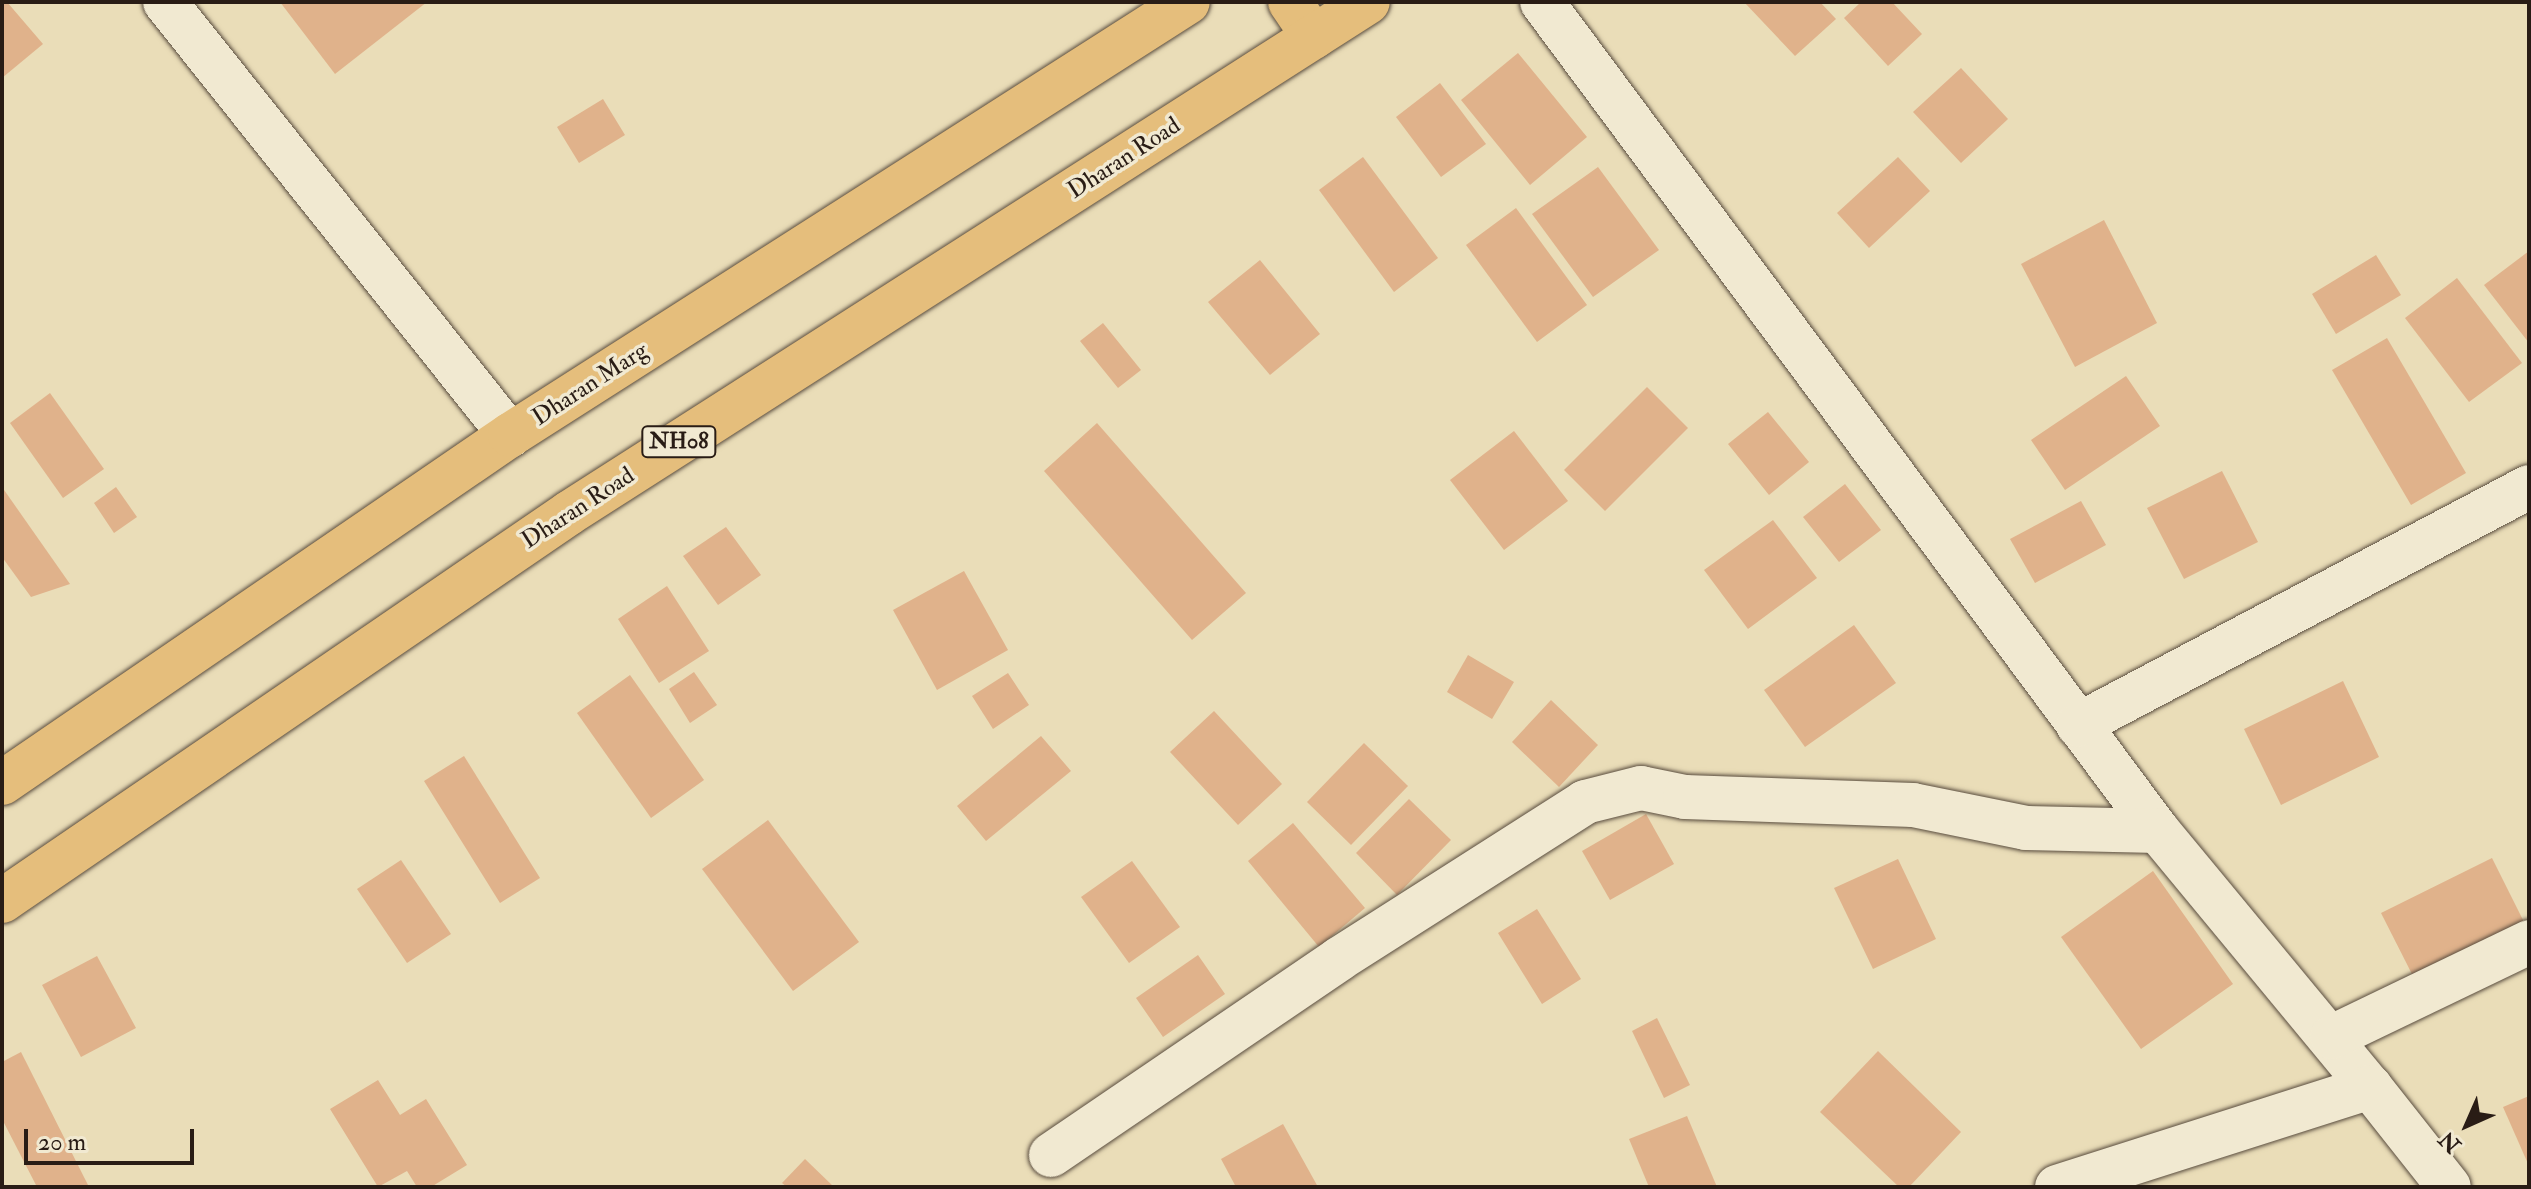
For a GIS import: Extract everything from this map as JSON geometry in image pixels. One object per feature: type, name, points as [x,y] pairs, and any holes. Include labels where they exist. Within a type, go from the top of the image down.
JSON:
[{"type":"main road","name":"Dharan Marg","points":[[2,783],[510,435],[1188,2]]},
{"type":"main road","name":"Dharan Road","points":[[2,901],[569,513],[1302,19],[1368,2]]},
{"type":"street","points":[[165,2],[510,435]]},
{"type":"street","points":[[1542,2],[2158,831],[2332,1037],[2449,1187]]},
{"type":"street","points":[[2078,725],[2529,487]]},
{"type":"street","points":[[1051,1155],[1339,959],[1585,802],[1641,788],[1685,797],[1913,805],[2026,828],[2158,831]]},
{"type":"street","points":[[2332,1037],[2529,942]]},
{"type":"street","points":[[2057,1187],[2370,1087]]},
{"type":"building","points":[[2,2],[7,2],[43,44],[2,78]]},
{"type":"building","points":[[280,2],[427,2],[335,74]]},
{"type":"building","points":[[1744,2],[1820,2],[1836,19],[1795,56]]},
{"type":"building","points":[[1861,2],[1892,2],[1922,34],[1888,66],[1844,18]]},
{"type":"building","points":[[1518,53],[1587,137],[1530,185],[1461,100]]},
{"type":"building","points":[[1961,68],[2008,119],[1961,163],[1913,112]]},
{"type":"building","points":[[1440,83],[1486,144],[1441,177],[1396,117]]},
{"type":"building","points":[[603,99],[625,135],[579,163],[557,127]]},
{"type":"building","points":[[1363,157],[1438,258],[1394,292],[1319,190]]},
{"type":"building","points":[[1898,157],[1930,191],[1869,248],[1837,213]]},
{"type":"building","points":[[1598,167],[1659,250],[1593,297],[1532,214]]},
{"type":"building","points":[[1516,208],[1587,305],[1537,342],[1466,245]]},
{"type":"building","points":[[2104,220],[2157,323],[2075,367],[2021,264]]},
{"type":"building","points":[[2529,251],[2529,343],[2484,285]]},
{"type":"building","points":[[2376,255],[2401,295],[2336,334],[2312,294]]},
{"type":"building","points":[[1260,260],[1320,334],[1270,375],[1208,302]]},
{"type":"building","points":[[2457,278],[2522,363],[2469,402],[2405,318]]},
{"type":"building","points":[[1103,323],[1141,370],[1118,388],[1080,341]]},
{"type":"building","points":[[2387,338],[2466,473],[2411,505],[2332,370]]},
{"type":"building","points":[[2126,376],[2160,426],[2065,490],[2031,440]]},
{"type":"building","points":[[1647,387],[1688,428],[1605,511],[1564,470]]},
{"type":"building","points":[[50,393],[104,469],[63,498],[10,423]]},
{"type":"building","points":[[1768,412],[1809,462],[1769,495],[1728,444]]},
{"type":"building","points":[[1097,423],[1246,593],[1192,640],[1044,471]]},
{"type":"building","points":[[1514,431],[1568,501],[1504,550],[1450,480]]},
{"type":"building","points":[[2222,471],[2258,542],[2184,579],[2147,508]]},
{"type":"building","points":[[1845,484],[1881,530],[1839,562],[1803,517]]},
{"type":"building","points":[[2,487],[70,584],[31,597],[2,557]]},
{"type":"building","points":[[116,487],[137,517],[114,533],[94,503]]},
{"type":"building","points":[[2081,501],[2106,545],[2035,583],[2010,539]]},
{"type":"building","points":[[1773,520],[1817,578],[1748,629],[1704,570]]},
{"type":"building","points":[[726,527],[761,575],[718,605],[683,556]]},
{"type":"building","points":[[964,571],[1008,650],[937,690],[893,610]]},
{"type":"building","points":[[667,586],[709,651],[659,683],[618,619]]},
{"type":"building","points":[[1854,625],[1896,683],[1805,747],[1764,690]]},
{"type":"building","points":[[1468,655],[1514,682],[1492,719],[1447,692]]},
{"type":"building","points":[[694,672],[717,705],[690,723],[669,689]]},
{"type":"building","points":[[1008,673],[1029,705],[993,729],[972,696]]},
{"type":"building","points":[[630,675],[704,780],[651,818],[577,713]]},
{"type":"building","points":[[2343,681],[2379,757],[2281,805],[2244,729]]},
{"type":"building","points":[[1551,700],[1598,745],[1559,787],[1512,742]]},
{"type":"building","points":[[1214,711],[1282,784],[1238,825],[1170,752]]},
{"type":"building","points":[[1041,736],[1071,771],[986,841],[957,806]]},
{"type":"building","points":[[1364,743],[1408,786],[1351,845],[1307,802]]},
{"type":"building","points":[[464,756],[540,878],[500,903],[424,781]]},
{"type":"building","points":[[1409,799],[1451,840],[1397,895],[1356,853]]},
{"type":"building","points":[[1646,814],[1674,864],[1610,900],[1582,851]]},
{"type":"building","points":[[768,820],[859,942],[793,991],[702,869]]},
{"type":"building","points":[[1293,823],[1365,908],[1319,947],[1248,861]]},
{"type":"building","points":[[2492,858],[2526,926],[2416,982],[2381,913]]},
{"type":"building","points":[[1898,859],[1936,939],[1873,969],[1834,888]]},
{"type":"building","points":[[401,860],[451,934],[407,963],[357,889]]},
{"type":"building","points":[[1132,861],[1180,927],[1129,963],[1081,897]]},
{"type":"building","points":[[2153,871],[2233,984],[2141,1049],[2061,937]]},
{"type":"building","points":[[1537,909],[1581,979],[1542,1004],[1498,933]]},
{"type":"building","points":[[1198,955],[1225,994],[1163,1037],[1136,998]]},
{"type":"building","points":[[97,956],[136,1028],[81,1057],[42,985]]},
{"type":"building","points":[[1657,1018],[1690,1085],[1664,1098],[1632,1031]]},
{"type":"building","points":[[1878,1051],[1961,1132],[1909,1187],[1899,1187],[1820,1112]]},
{"type":"building","points":[[21,1052],[89,1187],[37,1187],[2,1119],[2,1062]]},
{"type":"building","points":[[378,1080],[400,1115],[426,1099],[467,1165],[431,1187],[417,1187],[407,1171],[378,1187],[330,1109]]},
{"type":"building","points":[[2529,1096],[2529,1166],[2503,1107]]},
{"type":"building","points":[[1687,1116],[1717,1187],[1649,1187],[1629,1139]]},
{"type":"building","points":[[1283,1124],[1318,1187],[1236,1187],[1221,1159]]},
{"type":"building","points":[[805,1159],[834,1187],[787,1187],[782,1183]]}]
